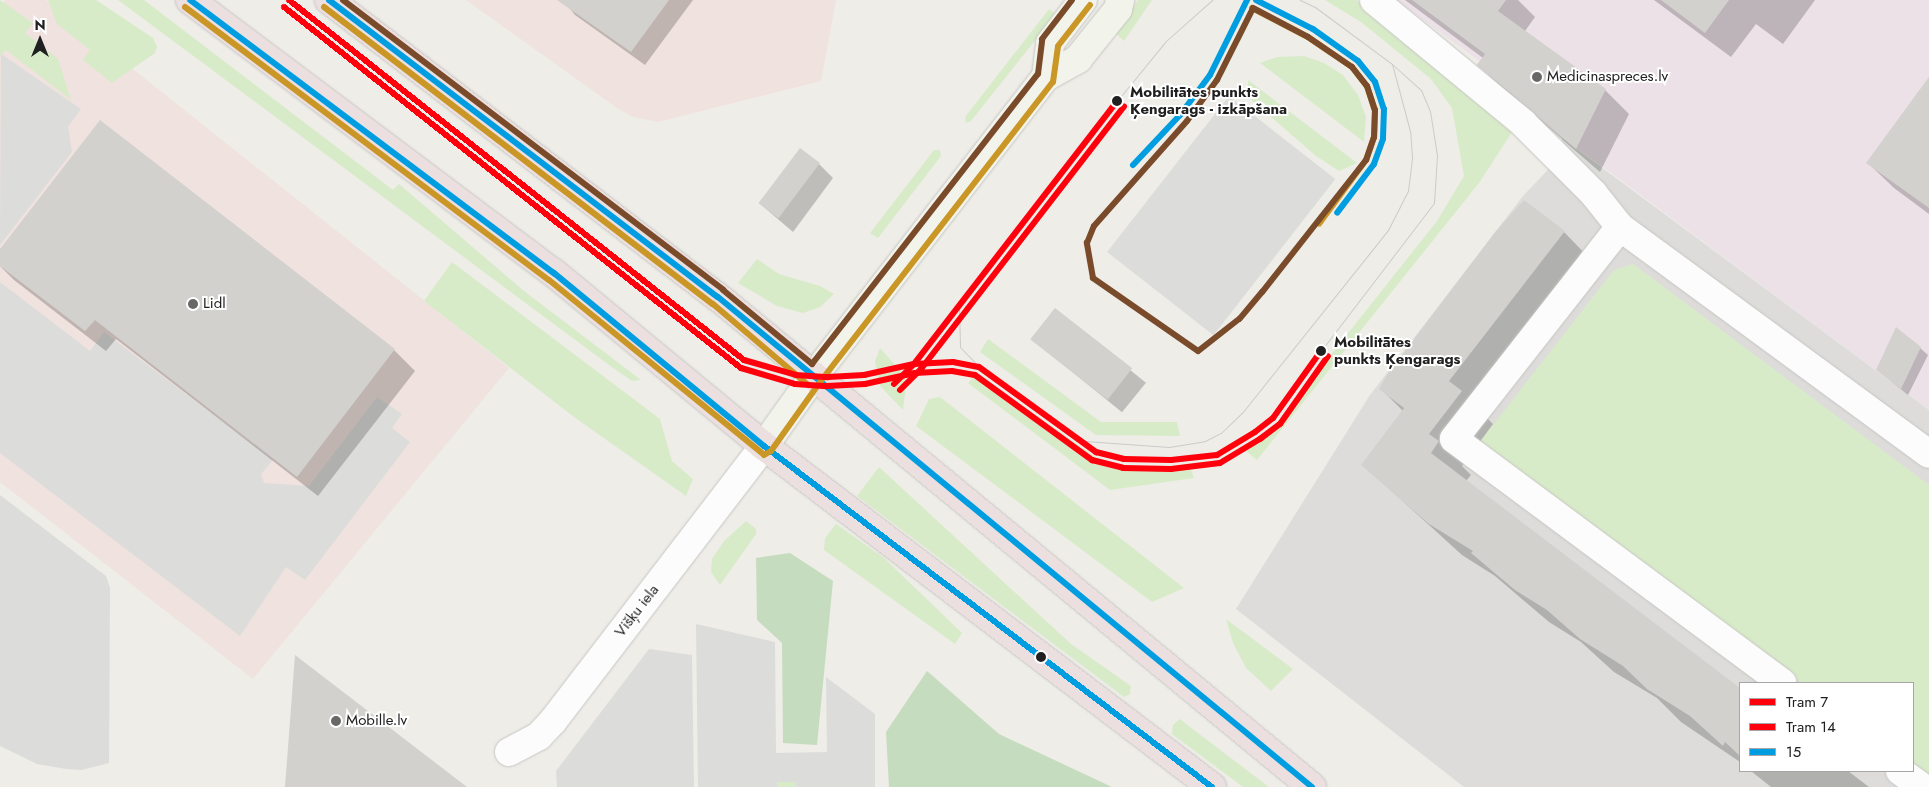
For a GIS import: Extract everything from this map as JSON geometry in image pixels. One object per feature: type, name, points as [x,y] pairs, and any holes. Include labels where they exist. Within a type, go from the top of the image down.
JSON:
[{"type":"highway","points":[[190,0],[554,273],[764,446],[1212,787]]},
{"type":"highway","points":[[329,0],[718,297],[1312,787]]},
{"type":"street","points":[[1046,77],[1050,43],[1083,0]]},
{"type":"street","name":"Višķu iela","points":[[509,752],[539,736],[553,721],[764,446],[814,377],[1046,77],[1078,59],[1118,9],[1120,0]]},
{"type":"street","points":[[1374,0],[1523,122],[1593,193],[1620,227],[1929,454]]},
{"type":"street","points":[[1620,227],[1454,439],[1781,682]]},
{"type":"street","points":[[1901,772],[1922,787]]},
{"type":"shaded area","points":[[5,0],[46,0],[509,368],[253,679],[0,482],[0,9]]},
{"type":"shaded area","points":[[466,0],[836,0],[821,81],[658,122],[633,117],[617,108]]},
{"type":"shaded area","points":[[1396,0],[1929,0],[1929,410],[1473,70],[1479,61]]},
{"type":"shaded area","points":[[1,54],[81,109],[68,127],[72,152],[0,245]]},
{"type":"shaded area","points":[[1229,96],[1335,179],[1213,335],[1107,252]]},
{"type":"shaded area","points":[[1562,138],[1929,410],[1929,787],[1464,787],[1236,609],[1370,395],[1523,196],[1562,155]]},
{"type":"shaded area","points":[[0,282],[90,351],[104,332],[273,460],[261,474],[264,483],[309,486],[377,397],[402,414],[392,428],[410,442],[305,580],[286,567],[240,636],[0,453]]},
{"type":"shaded area","points":[[0,495],[106,576],[110,588],[109,763],[81,770],[66,769],[37,764],[0,746]]},
{"type":"shaded area","points":[[696,624],[775,642],[776,753],[827,752],[826,677],[875,714],[875,787],[698,787]]},
{"type":"shaded area","points":[[649,649],[692,655],[694,787],[557,787],[556,771]]},
{"type":"green space","points":[[0,0],[33,23],[25,33],[58,59],[71,100],[6,50],[0,56]]},
{"type":"green space","points":[[48,0],[96,0],[153,38],[157,47],[155,53],[112,83],[83,60],[90,50],[57,24]]},
{"type":"green space","points":[[118,0],[144,0],[393,190],[399,184],[524,291],[641,380],[632,381],[609,365]]},
{"type":"green space","points":[[1138,0],[1152,0],[1124,41],[1115,33]]},
{"type":"green space","points":[[1325,0],[1356,0],[1373,11],[1516,126],[1479,183],[1257,460],[1246,451],[1265,438],[1437,221],[1464,176],[1452,108],[1431,79],[1361,22]]},
{"type":"green space","points":[[1049,9],[1056,14],[971,121],[966,123],[965,117]]},
{"type":"green space","points":[[1304,56],[1324,63],[1343,75],[1358,95],[1366,117],[1364,142],[1260,63],[1277,57]]},
{"type":"green space","points":[[1248,80],[1357,163],[1339,171],[1316,156],[1248,97]]},
{"type":"green space","points":[[934,150],[940,150],[941,156],[878,238],[870,233]]},
{"type":"green space","points":[[757,259],[779,274],[820,286],[834,294],[820,307],[803,313],[777,306],[738,283]]},
{"type":"green space","points":[[452,262],[660,419],[672,461],[693,479],[686,496],[574,417],[424,301]]},
{"type":"green space","points":[[1633,264],[1929,485],[1929,779],[1914,767],[1914,682],[1800,682],[1479,443],[1614,270]]},
{"type":"green space","points":[[988,339],[1101,422],[1177,422],[1180,436],[1096,435],[980,352]]},
{"type":"green space","points":[[880,348],[904,375],[906,385],[903,410],[880,386],[875,361]]},
{"type":"green space","points":[[976,374],[1107,465],[1190,467],[1194,478],[1110,490],[968,383]]},
{"type":"green space","points":[[940,397],[1184,588],[1152,602],[916,426],[929,399]]},
{"type":"green space","points":[[879,467],[1071,644],[1131,686],[1130,694],[1124,697],[857,496]]},
{"type":"green space","points":[[746,521],[756,529],[756,534],[720,585],[711,572],[712,559],[724,541]]},
{"type":"green space","points":[[836,524],[884,558],[962,633],[955,644],[824,550],[825,538]]},
{"type":"green space","points":[[790,553],[833,581],[817,745],[783,743],[782,643],[757,620],[756,558]]},
{"type":"green space","points":[[1226,619],[1293,669],[1271,691],[1246,668],[1233,643]]},
{"type":"green space","points":[[927,671],[999,734],[1112,787],[889,787],[886,732]]},
{"type":"green space","points":[[1180,719],[1269,787],[1243,787],[1172,734],[1173,725]]},
{"type":"green space","points":[[777,782],[796,782],[796,787],[777,787]]},
{"type":"building","points":[[557,0],[669,0],[631,52]]},
{"type":"building","points":[[1412,0],[1506,0],[1498,11],[1606,89],[1576,149],[1477,65],[1485,54]]},
{"type":"building","points":[[1661,0],[1729,0],[1705,33]]},
{"type":"building","points":[[1929,77],[1929,208],[1866,163]]},
{"type":"building","name":"Lidl","points":[[100,120],[395,349],[297,477],[95,320],[85,331],[0,266],[0,249]]},
{"type":"building","points":[[800,148],[820,163],[778,218],[758,203]]},
{"type":"building","points":[[1524,200],[1565,231],[1449,381],[1462,391],[1429,434],[1439,441],[1431,453],[1739,687],[1739,755],[1725,742],[1723,746],[1690,716],[1647,689],[1623,666],[1580,639],[1547,610],[1515,590],[1471,553],[1473,551],[1429,524],[1361,465],[1404,408],[1379,389],[1387,375],[1496,231]]},
{"type":"building","points":[[1055,308],[1132,368],[1108,400],[1030,340]]},
{"type":"building","points":[[1896,327],[1921,347],[1901,389],[1876,370]]},
{"type":"building","name":"Mobille.lv","points":[[295,655],[467,787],[285,787]]},
{"type":"tram line","name":"7","points":[[289,0],[744,360],[796,375],[828,377],[864,375],[914,364],[953,362],[979,367],[1096,452],[1124,459],[1171,460],[1217,455],[1255,432],[1273,418],[1321,351]]},
{"type":"tram line","points":[[1117,101],[1166,41],[1212,0]]},
{"type":"tram line","points":[[1300,0],[1315,7],[1392,64],[1421,90],[1430,111],[1437,155],[1434,203],[1321,351]]},
{"type":"tram line","name":"14","points":[[284,7],[741,368],[795,384],[827,386],[865,384],[915,373],[952,371],[975,375],[1092,460],[1123,468],[1171,469],[1220,463],[1260,439],[1280,424],[1328,356]]},
{"type":"tram line","points":[[1070,435],[1085,441],[1169,447],[1205,441],[1221,433],[1242,413],[1388,230],[1408,191],[1412,157],[1410,131],[1392,64]]},
{"type":"tram line","name":"7","points":[[894,384],[914,364],[1117,101]]},
{"type":"tram line","name":"14","points":[[900,390],[921,369],[1124,106]]},
{"type":"tram line","points":[[959,305],[960,347],[979,367]]},
{"type":"transit line","name":"15","points":[[190,0],[554,273],[764,446],[1212,787]]},
{"type":"transit line","name":"15","points":[[329,0],[718,297],[1312,787]]},
{"type":"transit line","points":[[343,0],[723,290],[812,364],[1038,74],[1042,39],[1072,0]]},
{"type":"transit line","name":"15","points":[[1133,165],[1180,115],[1210,75],[1247,0]]},
{"type":"transit line","name":"15","points":[[1256,0],[1313,29],[1358,61],[1375,82],[1384,109],[1383,139],[1374,164],[1337,213]]},
{"type":"transit line","points":[[185,7],[549,280],[764,455],[771,451],[820,382],[1053,82],[1058,46],[1090,5]]},
{"type":"transit line","points":[[324,7],[713,304],[807,384]]},
{"type":"transit line","points":[[1252,8],[1308,37],[1352,67],[1367,86],[1375,110],[1374,137],[1366,160],[1319,224]]},
{"type":"transit line","points":[[1253,8],[1308,37],[1352,67],[1367,86],[1375,110],[1374,137],[1366,160],[1262,292],[1239,319],[1198,351],[1093,278],[1087,243],[1094,226],[1187,121],[1217,80],[1253,8]]},
{"type":"place","name":"Medicinaspreces.lv","points":[[1537,77]]},
{"type":"place","name":"Mobilitātes punkts Ķengarags - izkāpšana","points":[[1117,101]]},
{"type":"place","name":"Lidl","points":[[193,304]]},
{"type":"place","name":"Mobilitātes punkts Ķengarags","points":[[1321,351]]},
{"type":"place","name":"Mobille.lv","points":[[336,721]]}]
